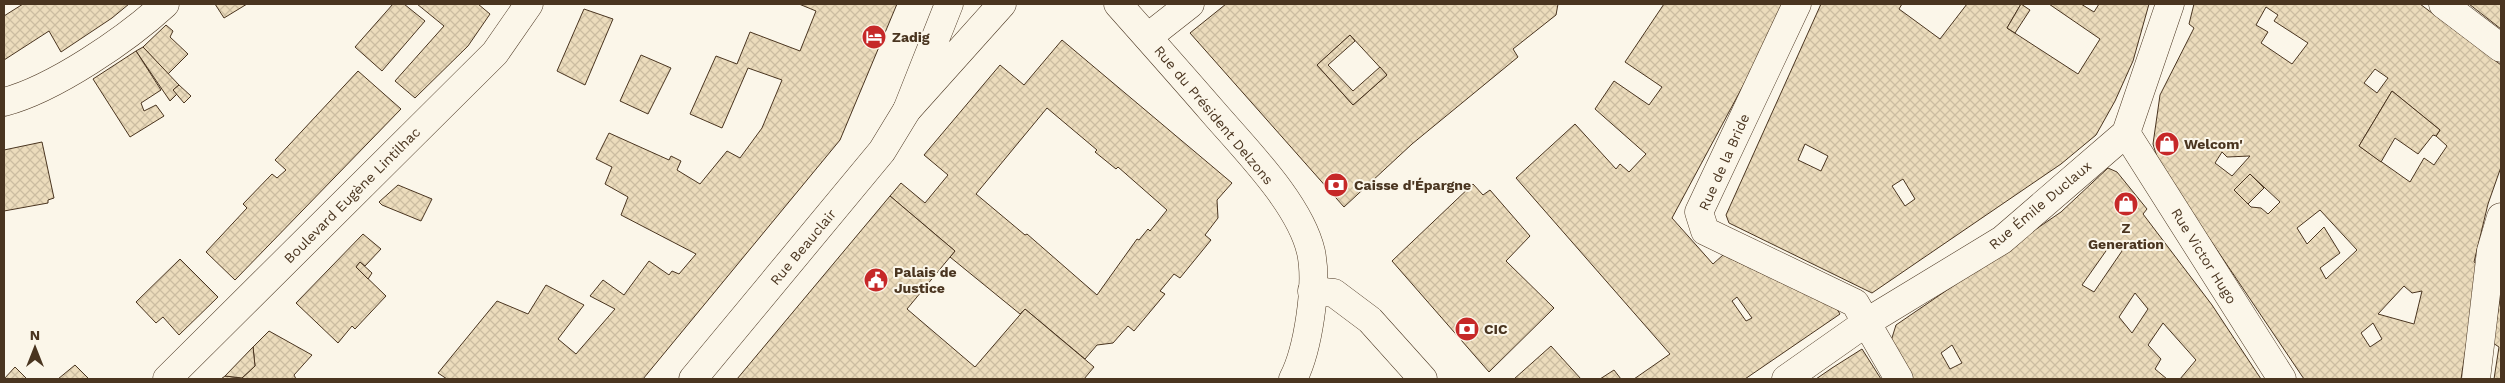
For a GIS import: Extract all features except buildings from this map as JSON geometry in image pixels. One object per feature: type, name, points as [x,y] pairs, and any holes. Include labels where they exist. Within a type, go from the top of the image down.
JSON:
[{"type":"street","points":[[4,102],[55,82],[142,26],[165,4]]},
{"type":"street","name":"Boulevard Eugène Lintilhac","points":[[167,379],[494,53],[529,4]]},
{"type":"street","name":"Rue Beauclair","points":[[693,379],[882,151],[907,110],[949,4]]},
{"type":"street","name":"Rue Beauclair","points":[[907,110],[1002,4]]},
{"type":"street","name":"Rue du Président Delzons","points":[[1118,4],[1259,164],[1298,218],[1311,253],[1312,291],[1309,327],[1293,379]]},
{"type":"street","points":[[1148,37],[1190,4]]},
{"type":"street","name":"Rue de la Bride","points":[[1797,4],[1699,212],[1705,231],[1855,303],[1899,379]]},
{"type":"street","points":[[2126,133],[2170,4]]},
{"type":"street","points":[[2443,4],[2501,48]]},
{"type":"street","name":"Rue Émile Duclaux","points":[[1786,379],[1867,322],[2002,240],[2126,133]]},
{"type":"street","name":"Rue Victor Hugo","points":[[2126,133],[2282,379]]},
{"type":"street","points":[[2476,379],[2491,251],[2501,217]]},
{"type":"street","points":[[1312,291],[1334,293],[1370,320],[1408,373]]},
{"type":"place","name":"Zadig","points":[[874,37]]},
{"type":"place","name":"Welcom'","points":[[2167,144]]},
{"type":"place","name":"Caisse d'Épargne","points":[[1336,185]]},
{"type":"place","name":"Z Generation","points":[[2126,204]]},
{"type":"place","name":"Palais de Justice","points":[[876,280]]},
{"type":"place","name":"CIC","points":[[1467,329]]}]
